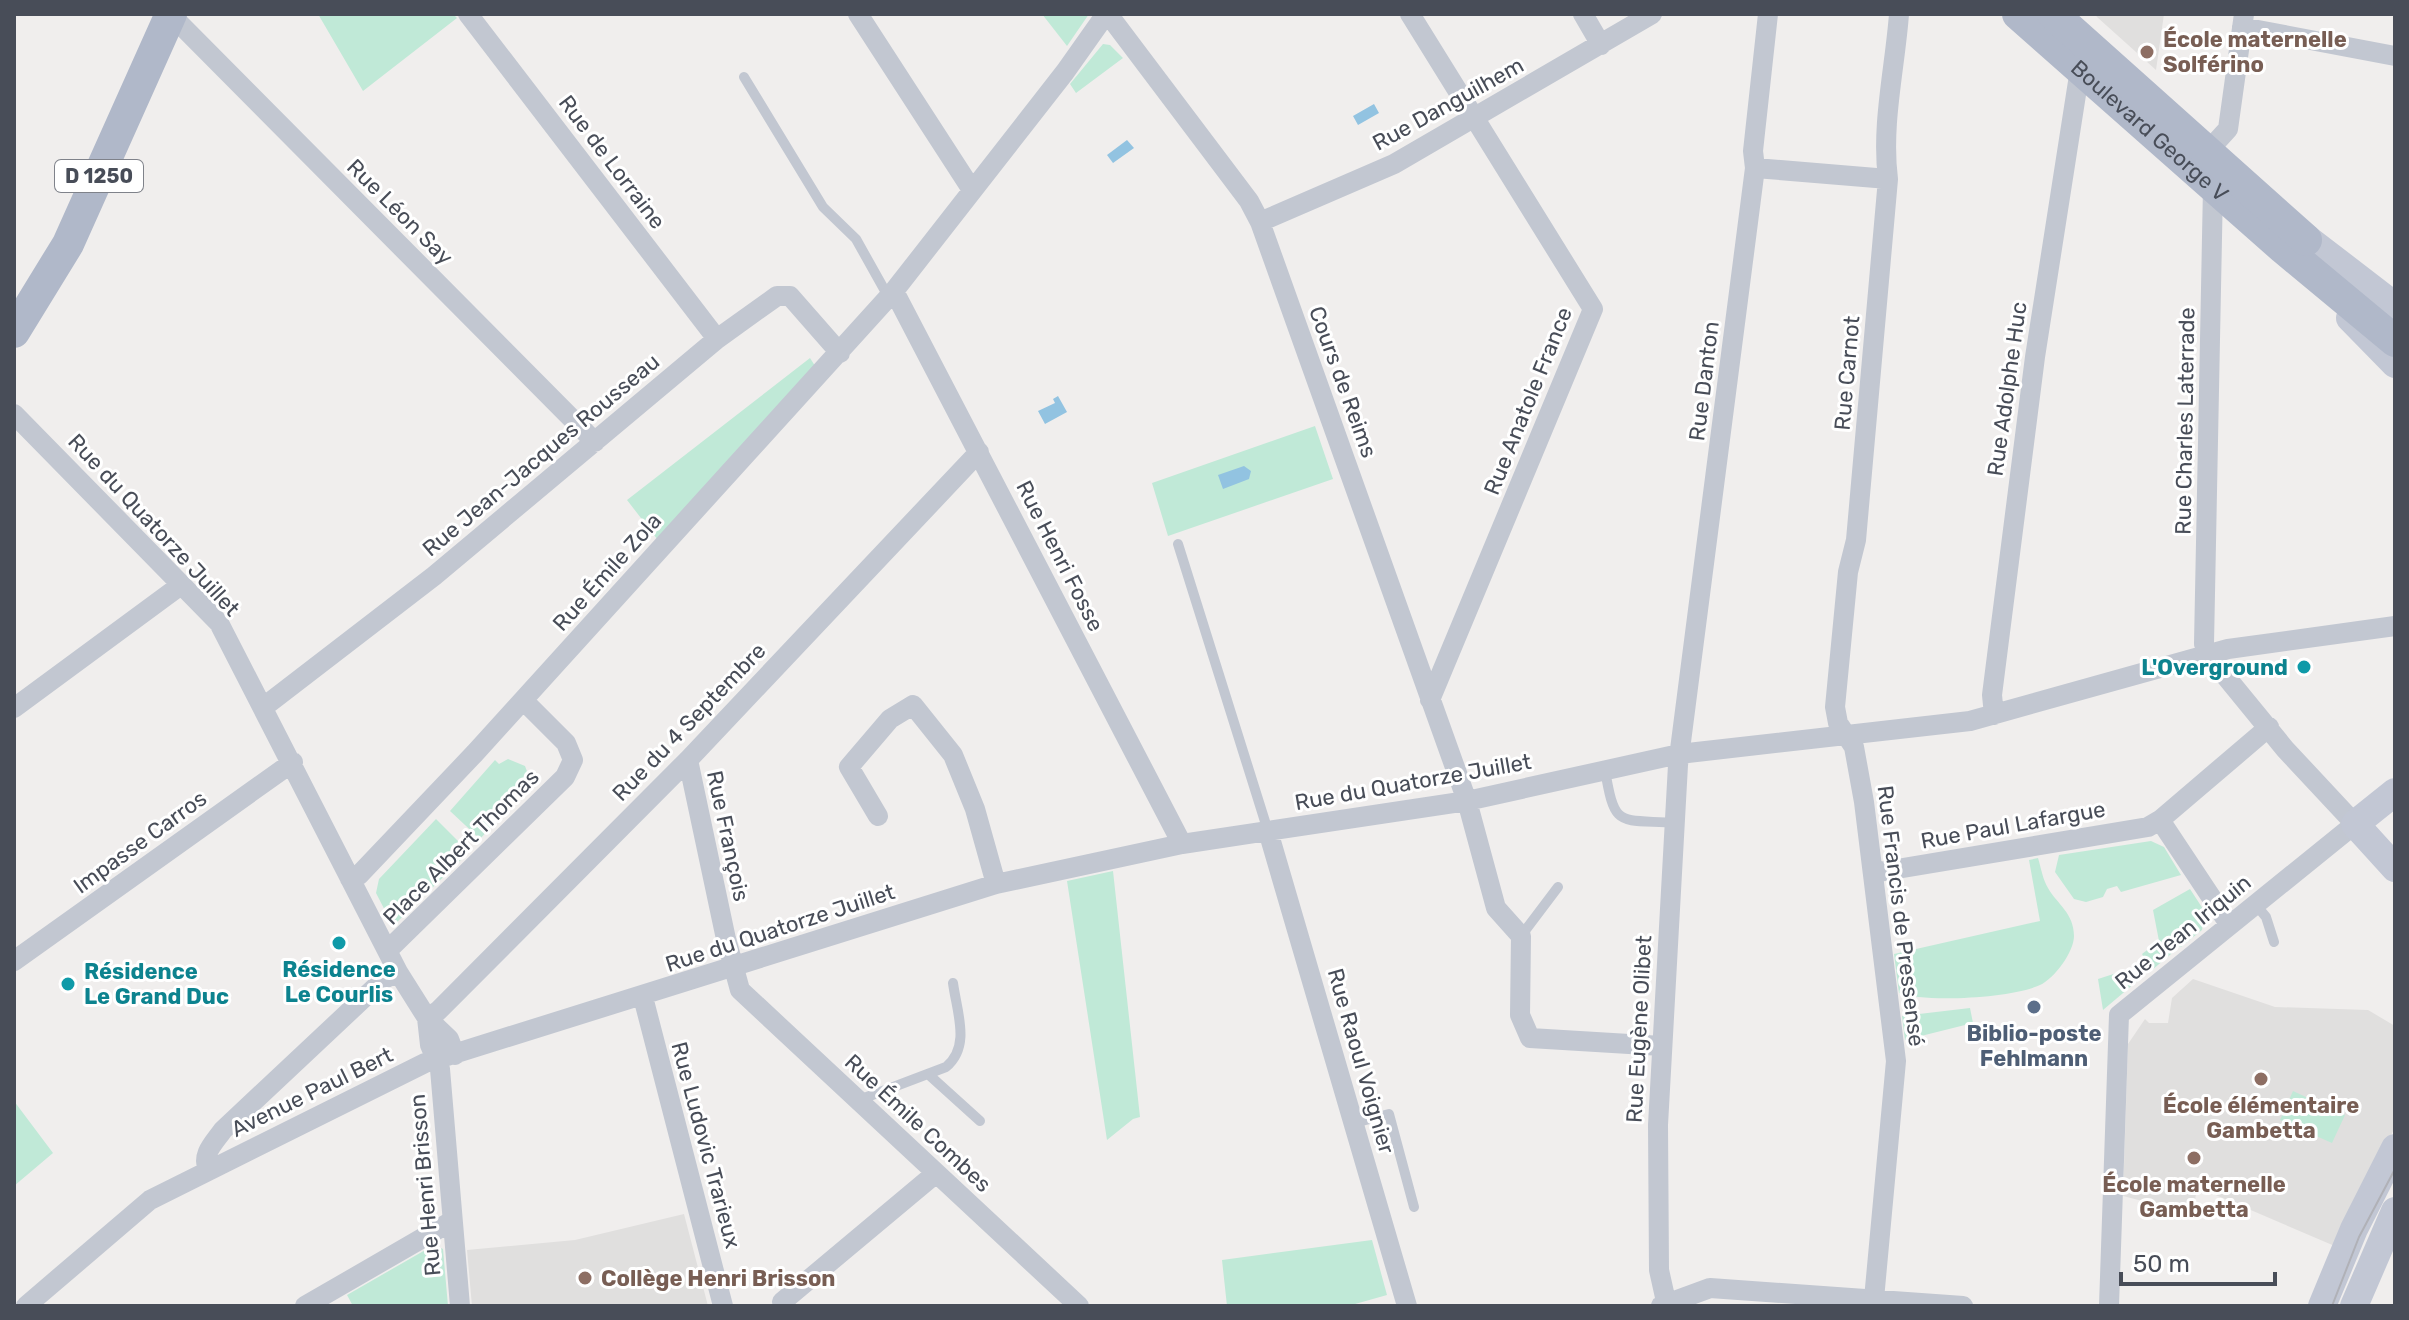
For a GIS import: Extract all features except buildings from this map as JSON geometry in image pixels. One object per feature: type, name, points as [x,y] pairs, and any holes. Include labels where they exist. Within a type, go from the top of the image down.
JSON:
[{"type":"main road","name":"D 1250","points":[[14,332],[68,244],[171,14]]},
{"type":"main road","name":"Boulevard George V","points":[[2018,14],[2213,187],[2395,306]]},
{"type":"main road","name":"Boulevard George V","points":[[2070,20],[2395,341]]},
{"type":"main road","name":"Boulevard George V","points":[[2289,239],[2395,326]]},
{"type":"main road","name":"Boulevard George V","points":[[2289,239],[2395,364]]},
{"type":"main road","points":[[2395,792],[2355,824],[2395,868]]},
{"type":"main road","points":[[2322,1306],[2354,1229],[2395,1148]]},
{"type":"main road","points":[[2354,1306],[2395,1211]]},
{"type":"street","name":"Rue Léon Say","points":[[171,14],[595,442]]},
{"type":"street","name":"Rue de Lorraine","points":[[468,14],[717,339]]},
{"type":"street","points":[[858,14],[908,97],[922,110],[972,190]]},
{"type":"street","name":"Rue Émile Zola","points":[[350,879],[359,875],[523,700],[840,353],[894,291],[1107,14]]},
{"type":"street","name":"Cours de Reims","points":[[1107,14],[1260,222],[1467,801],[1496,908],[1521,936]]},
{"type":"street","name":"Rue Anatole France","points":[[1410,14],[1593,309],[1430,700]]},
{"type":"street","points":[[1583,14],[1601,45]]},
{"type":"street","name":"Rue Danguilhem","points":[[1260,222],[1394,164],[1652,14]]},
{"type":"street","name":"Rue Danton","points":[[1679,754],[1755,168],[1753,151],[1768,14]]},
{"type":"street","name":"Rue Carnot","points":[[1845,734],[1838,723],[1835,707],[1848,572],[1859,513],[1899,14]]},
{"type":"street","points":[[2207,152],[2228,129],[2243,21],[2395,56]]},
{"type":"street","name":"Rue Adolphe Huc","points":[[1994,715],[1992,695],[2035,357],[2080,69]]},
{"type":"street","points":[[1755,168],[1888,179]]},
{"type":"street","name":"Rue Charles Laterrade","points":[[2209,656],[2204,644],[2213,187]]},
{"type":"street","name":"Rue Henri Fosse","points":[[894,291],[1182,844]]},
{"type":"street","name":"Rue Jean-Jacques Rousseau","points":[[265,706],[434,576],[717,339],[783,293],[790,296],[840,353]]},
{"type":"street","name":"Rue du Quatorze Juillet","points":[[14,414],[219,623],[265,706],[398,972],[427,1018],[449,1039],[446,1058],[996,884],[1182,844],[1467,801],[1679,754],[1994,715],[2228,649],[2395,626]]},
{"type":"street","name":"Rue du 4 Septembre","points":[[427,1018],[438,1011],[688,760],[979,452]]},
{"type":"street","points":[[14,708],[181,585]]},
{"type":"street","points":[[2209,656],[2355,824]]},
{"type":"street","name":"Place Albert Thomas","points":[[388,950],[565,777],[573,760],[566,743],[523,700]]},
{"type":"street","points":[[878,816],[849,767],[890,719],[913,705],[953,755],[975,809],[996,884]]},
{"type":"street","points":[[2229,924],[2160,820],[2269,727]]},
{"type":"street","name":"Rue Francis de Pressensé","points":[[1845,734],[1854,747],[1896,1061],[1874,1299]]},
{"type":"street","name":"Rue Eugène Olibet","points":[[1665,1306],[1659,1270],[1658,1125],[1679,754]]},
{"type":"street","name":"Rue François","points":[[688,760],[733,969]]},
{"type":"street","name":"Impasse Carros","points":[[14,961],[293,762]]},
{"type":"street","name":"Rue Paul Lafargue","points":[[1873,873],[2148,827],[2160,820]]},
{"type":"street","name":"Rue Jean Iriquin","points":[[2109,1306],[2117,1019],[2229,924],[2355,824]]},
{"type":"street","name":"Rue Raoul Voignier","points":[[1268,831],[1407,1306]]},
{"type":"street","points":[[1521,936],[1520,1015],[1530,1038],[1662,1046]]},
{"type":"street","name":"Rue Émile Combes","points":[[733,969],[740,990],[1079,1306]]},
{"type":"street","points":[[208,1170],[205,1163],[207,1151],[223,1130],[384,979],[398,972]]},
{"type":"street","name":"Rue Ludovic Trarieux","points":[[643,997],[723,1306]]},
{"type":"street","name":"Avenue Paul Bert","points":[[26,1306],[150,1200],[446,1058]]},
{"type":"street","name":"Rue Henri Brisson","points":[[446,1058],[452,1221],[460,1306]]},
{"type":"street","points":[[782,1302],[935,1174]]},
{"type":"street","points":[[305,1306],[452,1221]]},
{"type":"street","points":[[1665,1306],[1710,1288],[1963,1306]]},
{"type":"lane","points":[[744,77],[823,207],[856,239],[884,289],[894,291]]},
{"type":"lane","points":[[1178,544],[1268,831]]},
{"type":"lane","points":[[1605,770],[1612,808],[1618,815],[1625,819],[1675,823]]},
{"type":"lane","points":[[1521,936],[1558,887]]},
{"type":"lane","points":[[2256,905],[2266,917],[2274,942]]},
{"type":"lane","points":[[859,1100],[928,1074],[958,1057],[962,1045],[953,983]]},
{"type":"lane","points":[[928,1074],[980,1121]]},
{"type":"lane","points":[[1354,1123],[1389,1114],[1414,1207]]},
{"type":"shaded area","name":"École maternelle Solférino","points":[[2095,14],[2164,14],[2156,70],[2097,17]]},
{"type":"shaded area","name":"École élémentaire Gambetta","points":[[2193,979],[2275,1007],[2368,1010],[2395,1026],[2395,1127],[2337,1247],[2197,1187],[2193,1214],[2123,1196],[2128,1044],[2145,1019],[2149,1023],[2168,1023],[2172,998]]},
{"type":"shaded area","name":"Collège Henri Brisson","points":[[684,1214],[708,1306],[472,1306],[467,1250],[575,1240]]},
{"type":"green space","points":[[318,14],[453,14],[457,18],[363,91]]},
{"type":"green space","points":[[1042,14],[1089,14],[1067,46]]},
{"type":"green space","points":[[1103,44],[1110,45],[1123,58],[1076,93],[1070,84]]},
{"type":"green space","points":[[810,358],[817,369],[661,544],[627,500]]},
{"type":"green space","points":[[1315,426],[1333,479],[1168,536],[1152,483]]},
{"type":"green space","points":[[508,759],[525,766],[528,774],[523,785],[526,788],[480,839],[450,811],[495,760],[499,764]]},
{"type":"green space","points":[[436,819],[469,852],[393,926],[376,893],[379,879]]},
{"type":"green space","points":[[2151,841],[2164,847],[2181,875],[2121,892],[2117,886],[2107,889],[2103,897],[2086,902],[2074,899],[2055,872],[2059,855]]},
{"type":"green space","points":[[2038,858],[2046,885],[2068,915],[2074,936],[2071,950],[2051,977],[2040,985],[1990,996],[1928,998],[1899,993],[1894,954],[2040,921],[2029,860]]},
{"type":"green space","points":[[1113,871],[1140,1117],[1107,1140],[1067,881]]},
{"type":"green space","points":[[2190,889],[2205,912],[2202,930],[2181,947],[2173,947],[2171,954],[2152,970],[2142,954],[2159,941],[2153,910]]},
{"type":"green space","points":[[2132,968],[2142,977],[2103,1010],[2098,979]]},
{"type":"green space","points":[[1970,1008],[1973,1023],[1905,1040],[1902,1016]]},
{"type":"green space","points":[[2293,1091],[2345,1115],[2332,1143],[2280,1120]]},
{"type":"green space","points":[[14,1101],[53,1153],[14,1186]]},
{"type":"green space","points":[[1372,1240],[1387,1295],[1348,1306],[1227,1306],[1222,1260]]},
{"type":"green space","points":[[434,1245],[443,1249],[448,1306],[353,1306],[347,1295]]},
{"type":"water","points":[[1374,104],[1379,113],[1358,125],[1353,116]]},
{"type":"water","points":[[1127,140],[1134,148],[1113,163],[1107,155]]},
{"type":"water","points":[[1058,396],[1067,412],[1045,424],[1038,411],[1055,403],[1053,399]]},
{"type":"water","points":[[1244,466],[1251,471],[1249,479],[1223,489],[1218,475]]},
{"type":"tram line","points":[[2332,1306],[2359,1237],[2395,1169]]},
{"type":"place","name":"École maternelle Solférino","points":[[2147,52]]},
{"type":"place","name":"L'Overground","points":[[2304,667]]},
{"type":"place","name":"Résidence Le Courlis","points":[[339,943]]},
{"type":"place","name":"Résidence Le Grand Duc","points":[[68,984]]},
{"type":"place","name":"Biblio-poste Fehlmann","points":[[2034,1007]]},
{"type":"place","name":"École élémentaire Gambetta","points":[[2261,1079]]},
{"type":"place","name":"École maternelle Gambetta","points":[[2194,1158]]},
{"type":"place","name":"Collège Henri Brisson","points":[[585,1278]]}]
